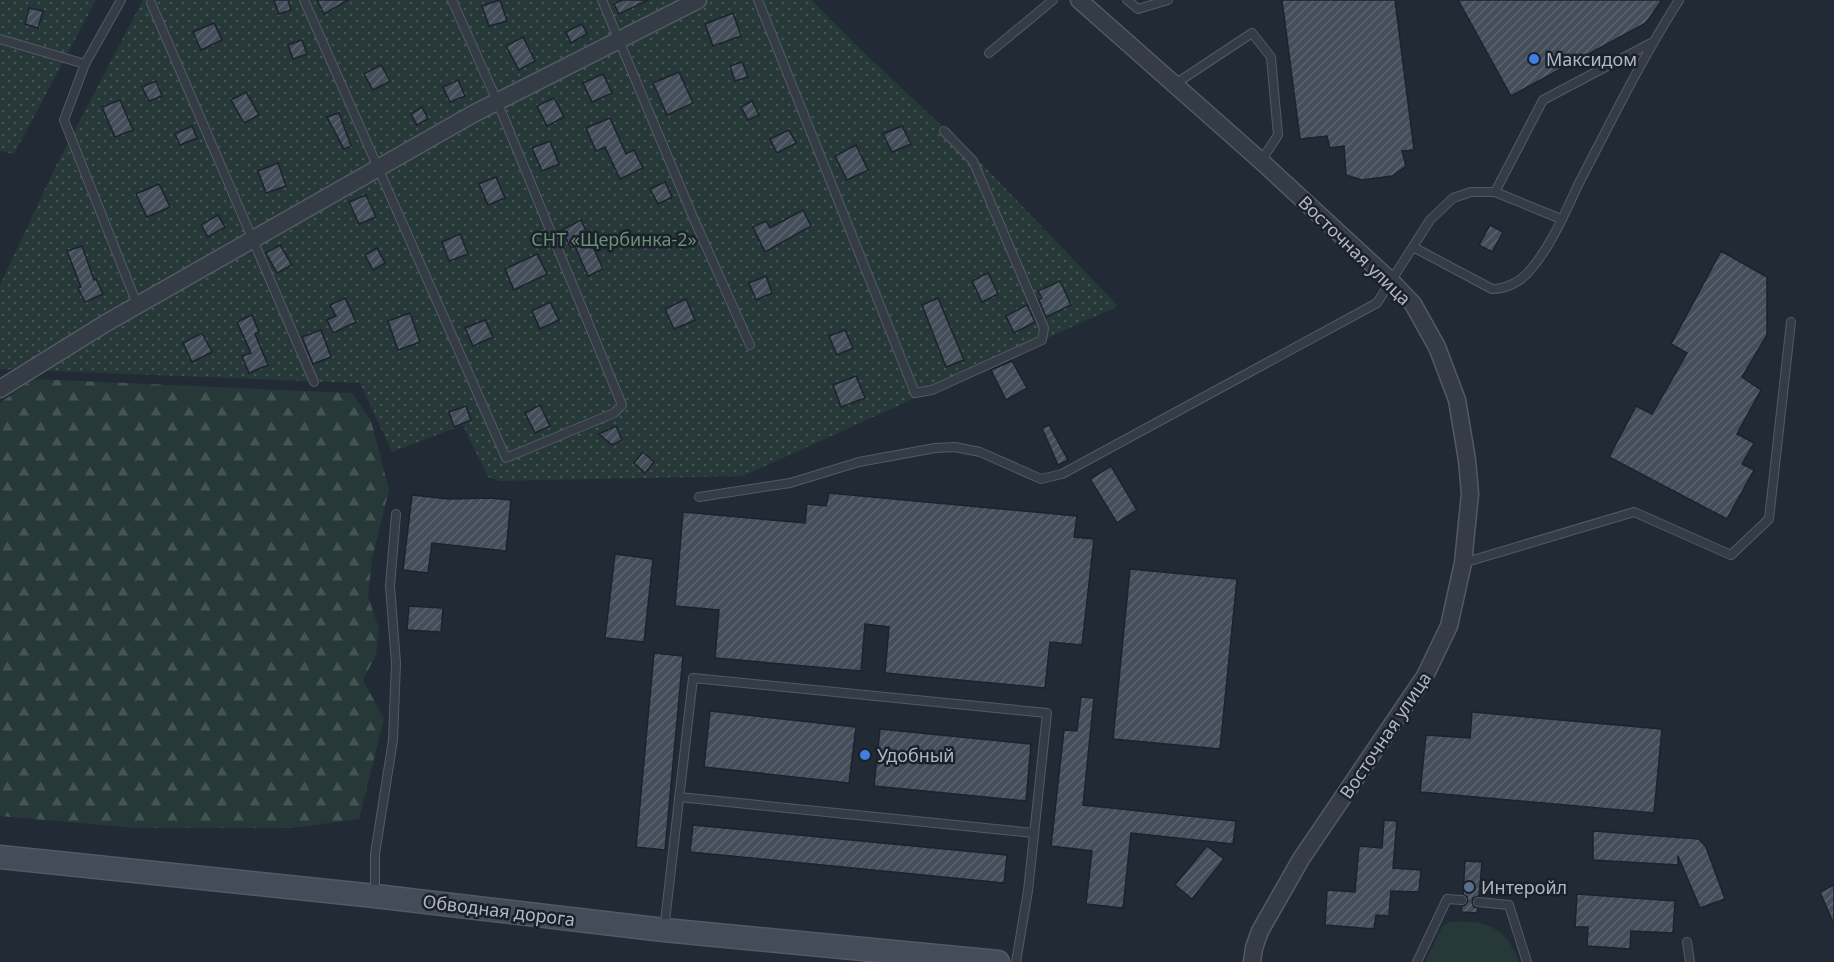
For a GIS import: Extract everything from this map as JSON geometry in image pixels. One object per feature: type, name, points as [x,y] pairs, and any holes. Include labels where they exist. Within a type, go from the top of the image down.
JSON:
[{"type":"main road","name":"Обводная дорога","points":[[0,856],[664,930],[998,962]]},
{"type":"street","points":[[0,389],[138,304],[377,167],[497,102],[698,0]]},
{"type":"street","name":"Восточная улица","points":[[1086,2],[1261,161],[1413,304],[1437,347],[1457,400],[1470,494],[1463,562],[1449,626],[1440,649],[1425,676],[1301,859],[1260,931],[1252,962]]},
{"type":"lane","points":[[121,0],[85,64],[64,120],[138,304]]},
{"type":"lane","points":[[304,0],[506,458],[614,413],[622,405],[497,102],[452,0]]},
{"type":"lane","points":[[602,0],[750,345]]},
{"type":"lane","points":[[758,0],[915,393],[932,390],[1042,340],[1044,328],[973,161],[944,131]]},
{"type":"lane","points":[[989,52],[1053,0]]},
{"type":"lane","points":[[1127,0],[1138,9],[1168,0]]},
{"type":"lane","points":[[1413,248],[1492,289],[1503,289],[1529,272],[1539,259],[1561,219],[1652,42],[1679,0]]},
{"type":"lane","points":[[151,3],[314,382]]},
{"type":"lane","points":[[1175,84],[1252,33],[1271,57],[1278,135],[1261,161]]},
{"type":"lane","points":[[0,39],[85,64]]},
{"type":"lane","points":[[1495,192],[1543,100],[1652,42]]},
{"type":"lane","points":[[699,497],[790,483],[859,462],[935,448],[955,447],[980,452],[1041,479],[1062,474],[1377,303],[1430,220],[1453,198],[1471,192],[1495,192],[1561,219]]},
{"type":"lane","points":[[1463,562],[1634,512],[1731,555],[1768,519],[1791,322]]},
{"type":"lane","points":[[375,896],[375,854],[393,740],[396,663],[390,586],[396,514]]},
{"type":"lane","points":[[664,930],[693,678],[1047,713],[1028,891],[1016,962]]},
{"type":"lane","points":[[679,797],[1034,833]]},
{"type":"lane","points":[[1417,962],[1447,899],[1462,900]]},
{"type":"lane","points":[[1478,902],[1509,905],[1527,962]]},
{"type":"lane","points":[[1687,942],[1690,962]]},
{"type":"green space","points":[[0,0],[96,0],[14,154],[0,151]]},
{"type":"green space","name":"СНТ «Щербинка-2»","points":[[143,0],[812,0],[856,45],[978,160],[1118,306],[743,476],[500,481],[488,477],[463,425],[392,452],[360,383],[0,369],[0,285],[56,166]]},
{"type":"green space","points":[[33,379],[352,393],[371,421],[389,490],[372,559],[368,596],[379,629],[376,655],[363,680],[384,719],[359,819],[292,828],[136,828],[0,816],[0,403]]},
{"type":"green space","points":[[1449,922],[1473,922],[1493,928],[1508,941],[1519,962],[1425,962],[1442,927]]},
{"type":"building","points":[[274,0],[288,0],[291,10],[279,14]]},
{"type":"building","points":[[317,0],[348,0],[324,14]]},
{"type":"building","points":[[500,0],[507,21],[489,26],[482,6]]},
{"type":"building","points":[[622,0],[648,0],[619,14],[614,4]]},
{"type":"building","points":[[1282,0],[1395,0],[1414,150],[1402,151],[1406,166],[1392,176],[1362,180],[1346,175],[1344,146],[1330,148],[1327,136],[1300,139]]},
{"type":"building","name":"Максидом","points":[[1458,0],[1662,0],[1646,23],[1511,96]]},
{"type":"building","points":[[29,8],[43,11],[38,28],[25,24]]},
{"type":"building","points":[[733,13],[741,36],[713,46],[705,24]]},
{"type":"building","points":[[214,23],[222,40],[201,50],[193,32]]},
{"type":"building","points":[[582,24],[587,34],[571,43],[566,32]]},
{"type":"building","points":[[523,37],[535,61],[519,70],[506,46]]},
{"type":"building","points":[[302,40],[307,54],[293,59],[288,45]]},
{"type":"building","points":[[742,62],[748,77],[735,81],[730,66]]},
{"type":"building","points":[[381,65],[390,81],[373,90],[364,74]]},
{"type":"building","points":[[679,72],[693,103],[667,115],[653,83]]},
{"type":"building","points":[[603,74],[612,93],[592,102],[583,83]]},
{"type":"building","points":[[458,80],[465,96],[450,102],[443,87]]},
{"type":"building","points":[[156,81],[162,96],[149,101],[142,87]]},
{"type":"building","points":[[246,92],[259,115],[244,123],[231,100]]},
{"type":"building","points":[[554,98],[564,117],[547,126],[537,106]]},
{"type":"building","points":[[120,100],[133,130],[115,137],[102,107]]},
{"type":"building","points":[[752,101],[759,115],[748,120],[741,107]]},
{"type":"building","points":[[422,107],[428,119],[417,125],[411,114]]},
{"type":"building","points":[[339,113],[351,146],[344,149],[327,117]]},
{"type":"building","points":[[610,118],[626,154],[634,150],[643,168],[620,179],[605,147],[596,151],[586,128]]},
{"type":"building","points":[[192,126],[197,138],[180,145],[175,134]]},
{"type":"building","points":[[902,126],[911,144],[892,152],[883,134]]},
{"type":"building","points":[[789,130],[796,143],[777,153],[770,139]]},
{"type":"building","points":[[550,141],[559,164],[542,171],[532,148]]},
{"type":"building","points":[[856,145],[868,170],[847,180],[835,156]]},
{"type":"building","points":[[278,163],[286,186],[266,193],[258,171]]},
{"type":"building","points":[[496,177],[505,198],[488,205],[479,184]]},
{"type":"building","points":[[665,182],[672,197],[658,204],[650,189]]},
{"type":"building","points":[[159,184],[170,207],[147,217],[136,194]]},
{"type":"building","points":[[366,195],[376,217],[359,224],[349,202]]},
{"type":"building","points":[[803,210],[811,226],[765,252],[753,227],[766,221],[770,228]]},
{"type":"building","points":[[218,215],[225,227],[208,237],[201,225]]},
{"type":"building","points":[[581,220],[603,269],[588,276],[575,246],[571,248],[562,230]]},
{"type":"building","points":[[1490,225],[1503,232],[1492,252],[1479,245]]},
{"type":"building","points":[[460,234],[468,254],[449,261],[442,242]]},
{"type":"building","points":[[280,245],[292,265],[277,273],[266,253]]},
{"type":"building","points":[[82,246],[94,280],[96,279],[103,294],[85,302],[78,288],[81,287],[67,251]]},
{"type":"building","points":[[377,248],[385,263],[373,270],[365,255]]},
{"type":"building","points":[[1721,251],[1767,277],[1767,335],[1742,377],[1761,390],[1737,434],[1754,443],[1742,464],[1754,470],[1727,519],[1609,457],[1636,406],[1652,414],[1687,353],[1671,344]]},
{"type":"building","points":[[537,254],[547,274],[514,290],[505,269]]},
{"type":"building","points":[[988,273],[998,294],[982,302],[972,281]]},
{"type":"building","points":[[766,276],[772,293],[756,300],[749,283]]},
{"type":"building","points":[[1060,281],[1071,305],[1046,317],[1038,291]]},
{"type":"building","points":[[345,298],[356,322],[333,333],[327,320],[336,316],[330,305]]},
{"type":"building","points":[[938,298],[964,360],[946,367],[922,305]]},
{"type":"building","points":[[686,299],[695,320],[674,329],[665,309]]},
{"type":"building","points":[[550,302],[559,320],[540,329],[532,311]]},
{"type":"building","points":[[1027,305],[1035,322],[1014,333],[1006,316]]},
{"type":"building","points":[[410,313],[420,342],[398,350],[388,321]]},
{"type":"building","points":[[252,315],[259,332],[255,334],[268,365],[249,373],[242,356],[251,353],[237,322]]},
{"type":"building","points":[[485,320],[493,337],[473,346],[465,328]]},
{"type":"building","points":[[321,330],[331,357],[313,364],[302,337]]},
{"type":"building","points":[[845,330],[853,348],[837,355],[829,336]]},
{"type":"building","points":[[202,333],[212,352],[192,362],[183,343]]},
{"type":"building","points":[[1012,361],[1027,388],[1006,400],[991,370]]},
{"type":"building","points":[[856,376],[865,398],[841,407],[833,385]]},
{"type":"building","points":[[540,405],[550,426],[535,433],[525,413]]},
{"type":"building","points":[[466,406],[471,420],[454,427],[449,412]]},
{"type":"building","points":[[1049,425],[1068,460],[1058,465],[1042,428]]},
{"type":"building","points":[[616,426],[622,440],[612,445],[599,434]]},
{"type":"building","points":[[643,452],[654,462],[645,473],[634,463]]},
{"type":"building","points":[[1111,466],[1137,510],[1117,523],[1090,479]]},
{"type":"building","points":[[829,493],[1077,516],[1074,537],[1094,539],[1082,645],[1050,642],[1045,688],[885,673],[889,627],[865,624],[861,671],[715,658],[719,610],[675,606],[683,512],[805,523],[807,504],[826,506]]},
{"type":"building","points":[[412,495],[449,499],[511,500],[506,551],[432,543],[428,573],[403,570]]},
{"type":"building","points":[[615,554],[653,559],[644,642],[605,638]]},
{"type":"building","points":[[1130,569],[1237,579],[1220,749],[1113,739]]},
{"type":"building","points":[[409,606],[443,608],[441,632],[407,630]]},
{"type":"building","points":[[654,653],[683,656],[665,850],[636,847]]},
{"type":"building","points":[[1081,697],[1094,698],[1083,805],[1236,821],[1233,844],[1131,833],[1123,908],[1086,904],[1092,851],[1051,846],[1064,730],[1077,731]]},
{"type":"building","points":[[710,711],[856,727],[849,783],[704,767]]},
{"type":"building","points":[[1472,712],[1662,729],[1654,813],[1420,792],[1426,735],[1470,738]]},
{"type":"building","points":[[880,729],[1031,744],[1026,801],[874,786]]},
{"type":"building","points":[[1384,820],[1397,821],[1393,868],[1421,870],[1419,892],[1391,891],[1389,916],[1376,915],[1374,929],[1325,925],[1327,890],[1355,892],[1359,846],[1382,848]]},
{"type":"building","points":[[693,825],[1007,855],[1004,883],[690,852]]},
{"type":"building","points":[[1593,831],[1699,839],[1706,847],[1725,899],[1700,908],[1678,856],[1678,865],[1593,860]]},
{"type":"building","points":[[1207,846],[1224,859],[1192,899],[1175,885]]},
{"type":"building","points":[[1465,861],[1482,862],[1479,896],[1473,898],[1472,902],[1474,907],[1478,908],[1477,913],[1461,912],[1462,906],[1468,901],[1463,894]]},
{"type":"building","points":[[1834,885],[1834,925],[1820,892]]},
{"type":"building","points":[[1577,894],[1675,901],[1673,933],[1631,931],[1630,949],[1587,946],[1588,927],[1575,927]]},
{"type":"place","name":"Максидом","points":[[1534,59]]},
{"type":"place","name":"Удобный","points":[[865,755]]},
{"type":"place","name":"Интеройл","points":[[1469,887]]}]
